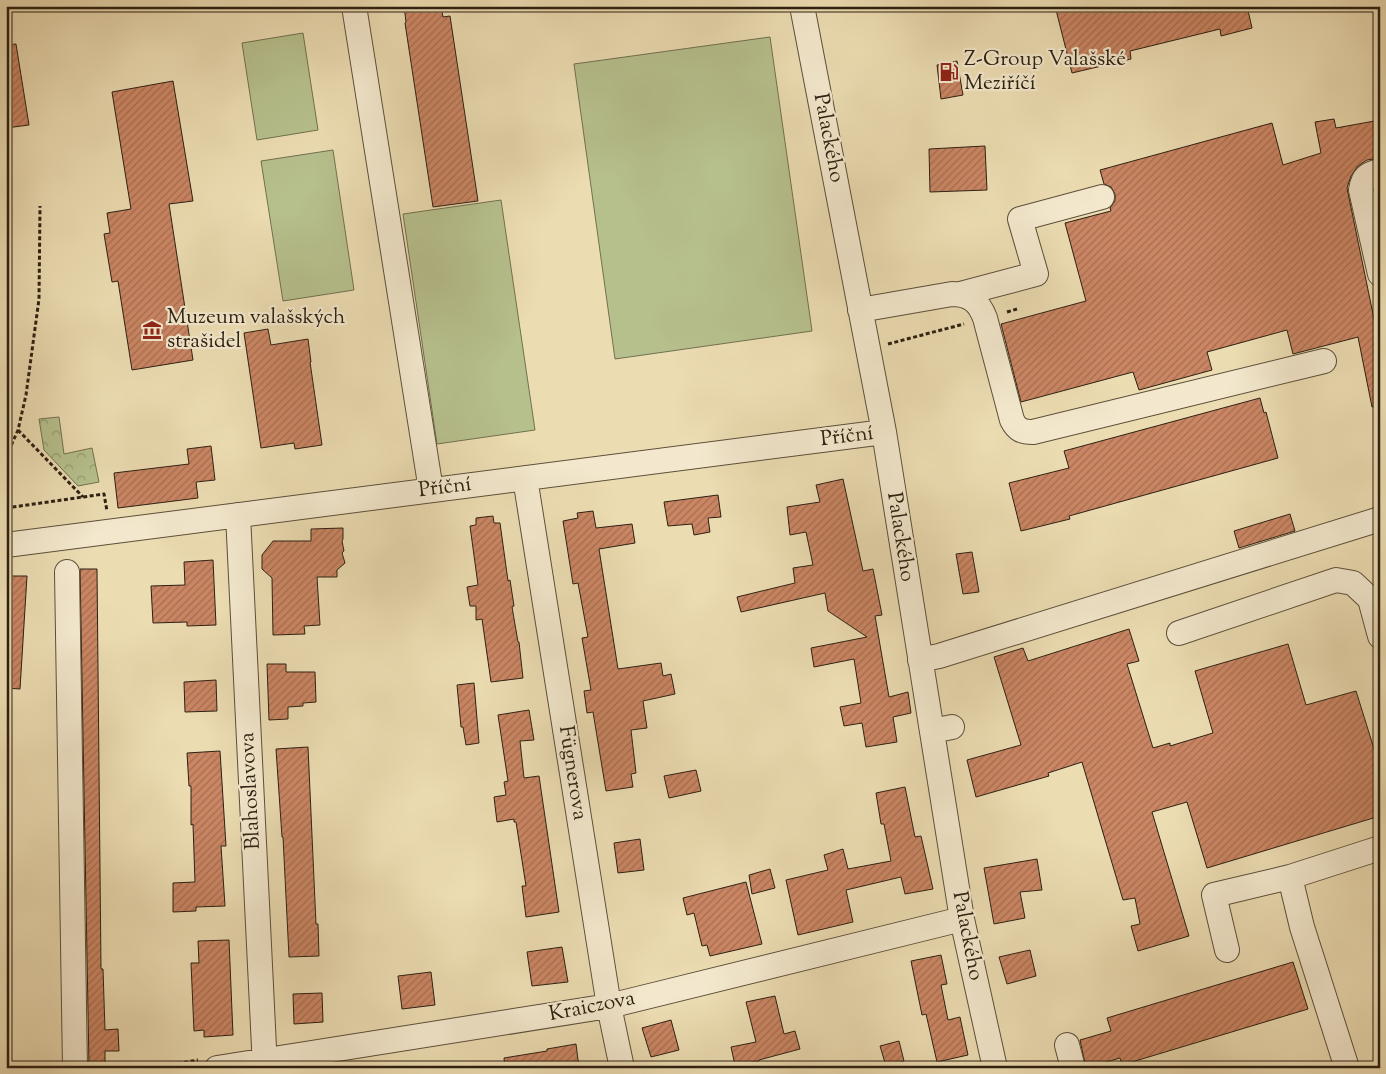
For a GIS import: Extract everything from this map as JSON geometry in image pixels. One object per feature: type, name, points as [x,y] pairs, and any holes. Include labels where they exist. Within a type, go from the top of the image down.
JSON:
[{"type":"street","points":[[354,6],[431,490]]},
{"type":"street","name":"Palackého","points":[[802,6],[884,432],[920,660],[942,729],[962,920],[995,1068]]},
{"type":"street","points":[[1380,171],[1369,174],[1362,180],[1361,190],[1376,241],[1380,274]]},
{"type":"street","points":[[860,310],[960,294],[1036,274],[1020,219],[1102,197]]},
{"type":"street","points":[[960,294],[973,299],[978,304],[985,318],[1012,420],[1015,426],[1027,432],[1324,361]]},
{"type":"street","name":"Příční","points":[[6,545],[884,432]]},
{"type":"street","name":"Fügnerova","points":[[525,478],[609,1006],[622,1068]]},
{"type":"street","name":"Blahoslavova","points":[[238,515],[265,1064]]},
{"type":"street","points":[[920,660],[958,650],[1380,518]]},
{"type":"street","points":[[67,572],[75,1068]]},
{"type":"street","points":[[1179,633],[1336,580],[1352,583],[1370,598],[1380,636]]},
{"type":"street","points":[[1227,950],[1214,895],[1290,877],[1380,848]]},
{"type":"street","points":[[1290,877],[1302,927],[1347,1068]]},
{"type":"street","name":"Kraiczova","points":[[218,1068],[265,1064],[609,1006],[962,920]]},
{"type":"path","points":[[6,457],[18,430],[26,395],[39,299],[40,206]]},
{"type":"path","points":[[888,344],[1017,309]]},
{"type":"path","points":[[18,430],[84,497]]},
{"type":"path","points":[[6,508],[104,494],[109,532]]},
{"type":"green space","points":[[303,33],[318,130],[257,140],[242,43]]},
{"type":"green space","points":[[770,37],[812,331],[615,359],[574,64]]},
{"type":"green space","points":[[333,150],[354,290],[283,301],[261,161]]},
{"type":"green space","points":[[501,200],[535,430],[437,444],[403,214]]},
{"type":"green space","points":[[59,417],[64,454],[92,448],[99,482],[78,486],[44,450],[39,419]]},
{"type":"building","points":[[404,6],[441,6],[443,17],[450,16],[478,201],[433,207]]},
{"type":"building","points":[[1055,6],[1247,6],[1252,28],[1221,36],[1220,29],[1130,51],[1131,59],[1072,73]]},
{"type":"building","points":[[16,44],[29,125],[6,128],[6,45]]},
{"type":"building","points":[[957,61],[963,95],[941,99],[937,65]]},
{"type":"building","points":[[173,81],[193,201],[169,204],[193,360],[132,370],[118,281],[112,282],[104,234],[110,233],[107,213],[131,209],[112,92]]},
{"type":"building","points":[[1334,119],[1336,128],[1380,120],[1380,158],[1367,160],[1358,166],[1351,176],[1347,188],[1380,348],[1380,406],[1372,407],[1358,337],[1293,354],[1287,330],[1207,352],[1212,370],[1139,390],[1133,372],[1021,402],[1001,324],[1086,301],[1065,223],[1111,211],[1110,208],[1115,201],[1115,194],[1111,187],[1104,184],[1100,170],[1272,123],[1283,165],[1321,153],[1315,122]]},
{"type":"building","points":[[985,146],[987,190],[930,192],[929,149]]},
{"type":"building","points":[[268,329],[271,345],[308,339],[322,445],[295,449],[294,443],[261,448],[244,333]]},
{"type":"building","points":[[1260,398],[1264,413],[1266,412],[1278,458],[1069,516],[1070,519],[1021,531],[1009,483],[1069,468],[1064,451]]},
{"type":"building","points":[[211,446],[215,480],[196,482],[198,498],[118,508],[114,473],[189,464],[187,449]]},
{"type":"building","points":[[843,479],[863,571],[873,569],[882,615],[875,616],[889,697],[908,692],[911,713],[893,717],[897,742],[866,747],[862,723],[844,726],[840,707],[861,703],[854,659],[814,667],[811,648],[867,637],[828,611],[825,593],[741,612],[737,597],[795,583],[793,568],[813,565],[806,532],[790,535],[787,507],[820,502],[816,485]]},
{"type":"building","points":[[718,495],[721,517],[708,518],[710,532],[694,535],[692,524],[668,526],[664,502]]},
{"type":"building","points":[[593,511],[596,528],[632,524],[635,543],[599,549],[618,669],[661,663],[663,676],[671,674],[675,694],[643,701],[647,728],[631,730],[636,773],[631,774],[633,787],[606,791],[593,712],[587,713],[584,691],[591,690],[582,638],[588,637],[578,583],[573,584],[563,521],[578,518],[577,513]]},
{"type":"building","points":[[1290,514],[1295,531],[1239,548],[1234,531]]},
{"type":"building","points":[[493,516],[494,523],[500,523],[508,581],[510,580],[514,606],[512,607],[519,642],[523,678],[491,682],[482,619],[476,620],[476,606],[470,606],[467,587],[478,585],[470,526],[476,525],[476,518]]},
{"type":"building","points":[[343,528],[342,541],[344,551],[342,553],[345,563],[337,570],[337,577],[317,577],[320,625],[304,626],[305,634],[273,635],[272,578],[262,569],[262,555],[273,541],[311,541],[311,529]]},
{"type":"building","points":[[972,552],[979,592],[963,594],[956,554]]},
{"type":"building","points":[[213,560],[216,625],[187,626],[187,622],[153,623],[151,586],[185,585],[184,562]]},
{"type":"building","points":[[80,569],[97,569],[101,969],[103,969],[105,1030],[118,1029],[119,1051],[105,1051],[105,1066],[89,1066]]},
{"type":"building","points":[[6,576],[27,576],[20,689],[6,688]]},
{"type":"building","points":[[1129,629],[1139,661],[1127,664],[1153,748],[1170,743],[1170,746],[1213,733],[1195,671],[1288,644],[1306,705],[1356,691],[1380,768],[1380,816],[1207,868],[1187,802],[1152,812],[1189,936],[1138,951],[1131,926],[1140,924],[1135,898],[1123,900],[1082,762],[1048,773],[1049,776],[976,797],[967,760],[1021,745],[994,657],[1023,648],[1028,661]]},
{"type":"building","points":[[267,664],[286,664],[286,672],[315,672],[316,702],[303,703],[303,706],[288,707],[288,719],[269,720]]},
{"type":"building","points":[[216,680],[217,711],[185,712],[184,682]]},
{"type":"building","points":[[474,683],[479,743],[466,745],[463,727],[461,727],[457,685]]},
{"type":"building","points":[[529,710],[534,740],[520,741],[524,778],[539,776],[559,912],[526,917],[522,886],[526,886],[516,822],[514,822],[514,819],[497,822],[494,797],[506,795],[504,782],[508,781],[498,715]]},
{"type":"building","points":[[308,747],[319,956],[289,957],[276,749]]},
{"type":"building","points":[[220,751],[226,846],[221,846],[225,906],[196,907],[196,911],[173,912],[173,883],[195,882],[193,824],[191,825],[191,786],[189,786],[187,753]]},
{"type":"building","points":[[696,770],[701,791],[669,798],[664,776]]},
{"type":"building","points":[[905,787],[915,837],[921,836],[933,889],[905,894],[901,877],[846,890],[853,922],[798,935],[786,880],[828,870],[824,855],[843,849],[848,869],[891,861],[884,824],[881,824],[876,793]]},
{"type":"building","points":[[640,839],[644,870],[618,873],[614,843]]},
{"type":"building","points":[[1037,859],[1042,890],[1020,892],[1025,918],[994,924],[984,868]]},
{"type":"building","points":[[770,869],[775,888],[752,894],[749,875]]},
{"type":"building","points":[[746,882],[762,944],[710,956],[707,945],[702,946],[694,913],[687,915],[683,898]]},
{"type":"building","points":[[229,940],[233,1035],[204,1037],[204,1030],[194,1031],[191,963],[199,963],[198,941]]},
{"type":"building","points":[[562,947],[568,982],[532,986],[527,952]]},
{"type":"building","points":[[1030,950],[1036,976],[1007,984],[999,957]]},
{"type":"building","points":[[941,955],[947,984],[941,985],[948,1020],[960,1017],[968,1055],[937,1062],[926,1014],[922,1015],[911,961]]},
{"type":"building","points":[[1293,962],[1308,1009],[1122,1065],[1120,1058],[1086,1068],[1080,1040],[1111,1031],[1107,1018]]},
{"type":"building","points":[[431,972],[435,1005],[402,1009],[398,976]]},
{"type":"building","points":[[322,993],[323,1022],[294,1024],[293,994]]},
{"type":"building","points":[[775,996],[784,1034],[795,1031],[800,1049],[759,1061],[735,1065],[731,1047],[756,1042],[746,1002]]},
{"type":"building","points":[[671,1020],[679,1050],[651,1057],[642,1028]]},
{"type":"building","points":[[899,1041],[904,1061],[886,1066],[880,1046]]},
{"type":"building","points":[[576,1044],[579,1068],[505,1068],[504,1058]]},
{"type":"place","name":"Z-Group Valašské Meziříčí","points":[[949,72]]},
{"type":"place","name":"Muzeum valašských strašidel","points":[[152,330]]}]
